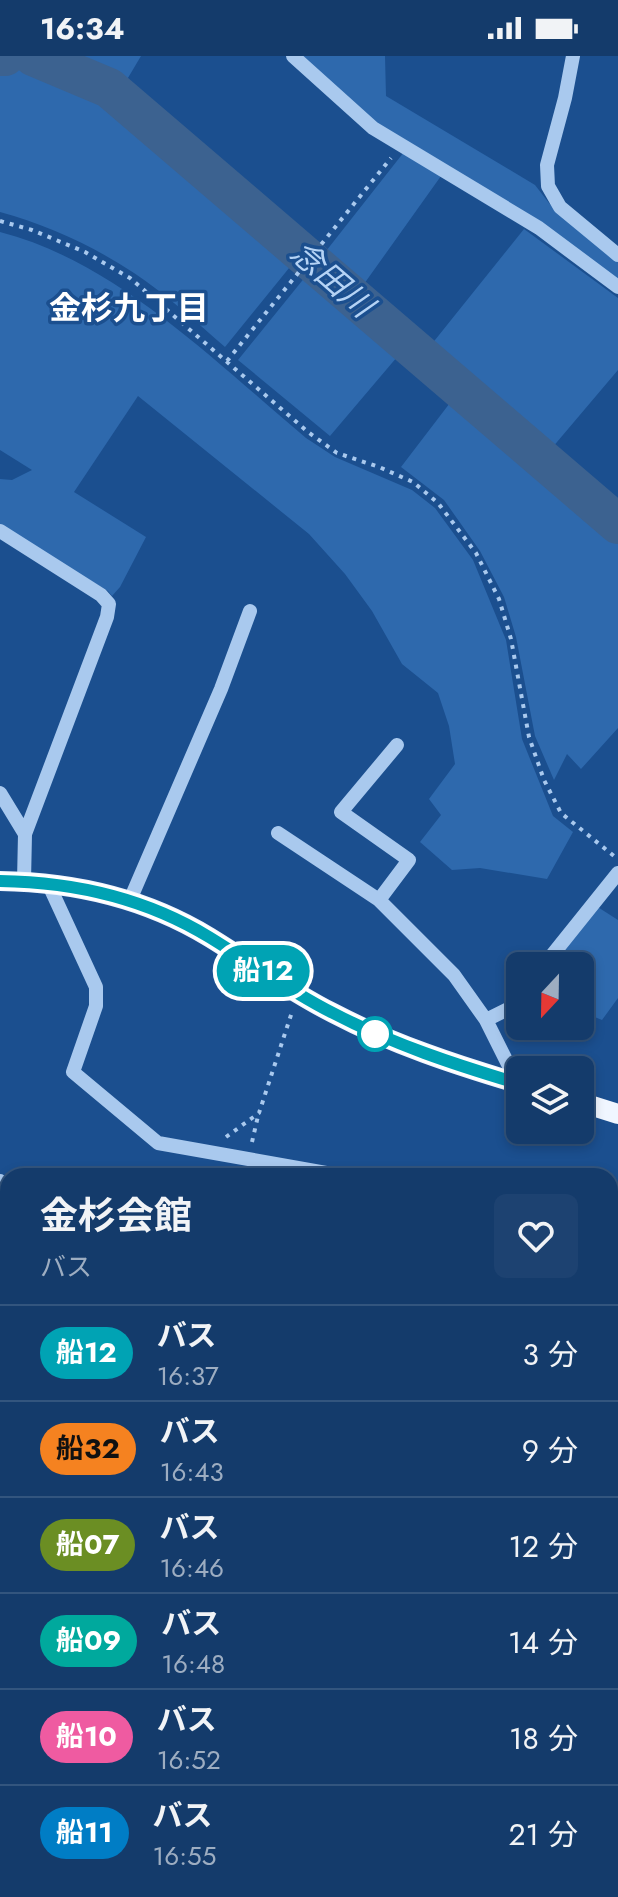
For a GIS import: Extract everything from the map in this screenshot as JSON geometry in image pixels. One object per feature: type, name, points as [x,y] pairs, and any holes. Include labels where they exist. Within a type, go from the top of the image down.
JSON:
[{"type":"main road","points":[[0,881],[48,883],[130,900],[207,935],[299,994],[373,1033],[506,1080]]},
{"type":"main road","points":[[594,1106],[618,1114]]},
{"type":"street","points":[[293,56],[373,128],[539,228],[618,287]]},
{"type":"street","points":[[573,56],[547,165],[548,186],[560,207],[618,255]]},
{"type":"street","points":[[0,531],[101,595],[109,604],[107,617],[25,834],[24,881]]},
{"type":"street","points":[[130,900],[221,689],[250,611]]},
{"type":"street","points":[[379,900],[409,860],[341,812],[397,745]]},
{"type":"street","points":[[0,793],[25,834]]},
{"type":"street","points":[[278,833],[379,900],[454,975],[486,1020],[506,1059]]},
{"type":"street","points":[[555,952],[618,873]]},
{"type":"street","points":[[48,883],[96,987],[96,1006],[73,1072],[158,1143],[298,1168]]},
{"type":"street","points":[[486,1020],[506,1010]]},
{"type":"path","points":[[227,361],[402,145]]},
{"type":"path","points":[[0,221],[32,230],[85,252],[130,278],[308,432],[337,453],[413,482],[438,503],[476,553],[499,599],[511,639],[529,737],[544,780],[561,813],[618,859]]},
{"type":"path","points":[[248,1159],[259,1113],[299,994]]},
{"type":"path","points":[[212,1154],[219,1142],[259,1113]]},
{"type":"shaded area","points":[[45,56],[141,56],[122,88]]},
{"type":"shaded area","points":[[300,56],[385,56],[386,96],[535,185],[549,203],[618,262],[618,280],[375,123]]},
{"type":"shaded area","points":[[24,62],[107,94],[298,257],[225,347],[181,308],[118,263],[53,230],[0,212],[0,64]]},
{"type":"shaded area","points":[[404,152],[441,176],[359,291],[319,260]]},
{"type":"shaded area","points":[[524,229],[618,298],[618,370],[546,455],[427,350]]},
{"type":"shaded area","points":[[0,232],[43,246],[124,290],[200,347],[306,438],[335,457],[412,490],[435,508],[473,560],[506,640],[522,739],[553,816],[573,832],[547,879],[480,868],[452,870],[420,842],[441,815],[429,799],[455,764],[449,726],[438,693],[402,664],[372,611],[345,574],[309,534],[138,396],[74,492],[146,537],[120,587],[112,596],[0,526],[0,479],[12,480],[32,470],[0,450]]},
{"type":"shaded area","points":[[310,271],[403,350],[330,436],[238,360]]},
{"type":"shaded area","points":[[456,395],[618,534],[618,728],[581,769],[567,754],[554,780],[535,736],[516,637],[504,597],[480,551],[444,500],[401,467]]},
{"type":"shaded area","points":[[593,904],[618,920],[618,998],[602,1020],[594,1017],[594,952],[561,952]]},
{"type":"waterway","name":"念田川","points":[[0,56],[5,56]]},
{"type":"waterway","name":"念田川","points":[[33,56],[109,88],[618,524]]},
{"type":"bus line","name":"船12","points":[[0,881],[48,883],[130,900],[207,935],[299,994],[373,1033],[437,1058],[506,1080]]},
{"type":"district","name":"金杉九丁目","points":[[129,308]]}]
